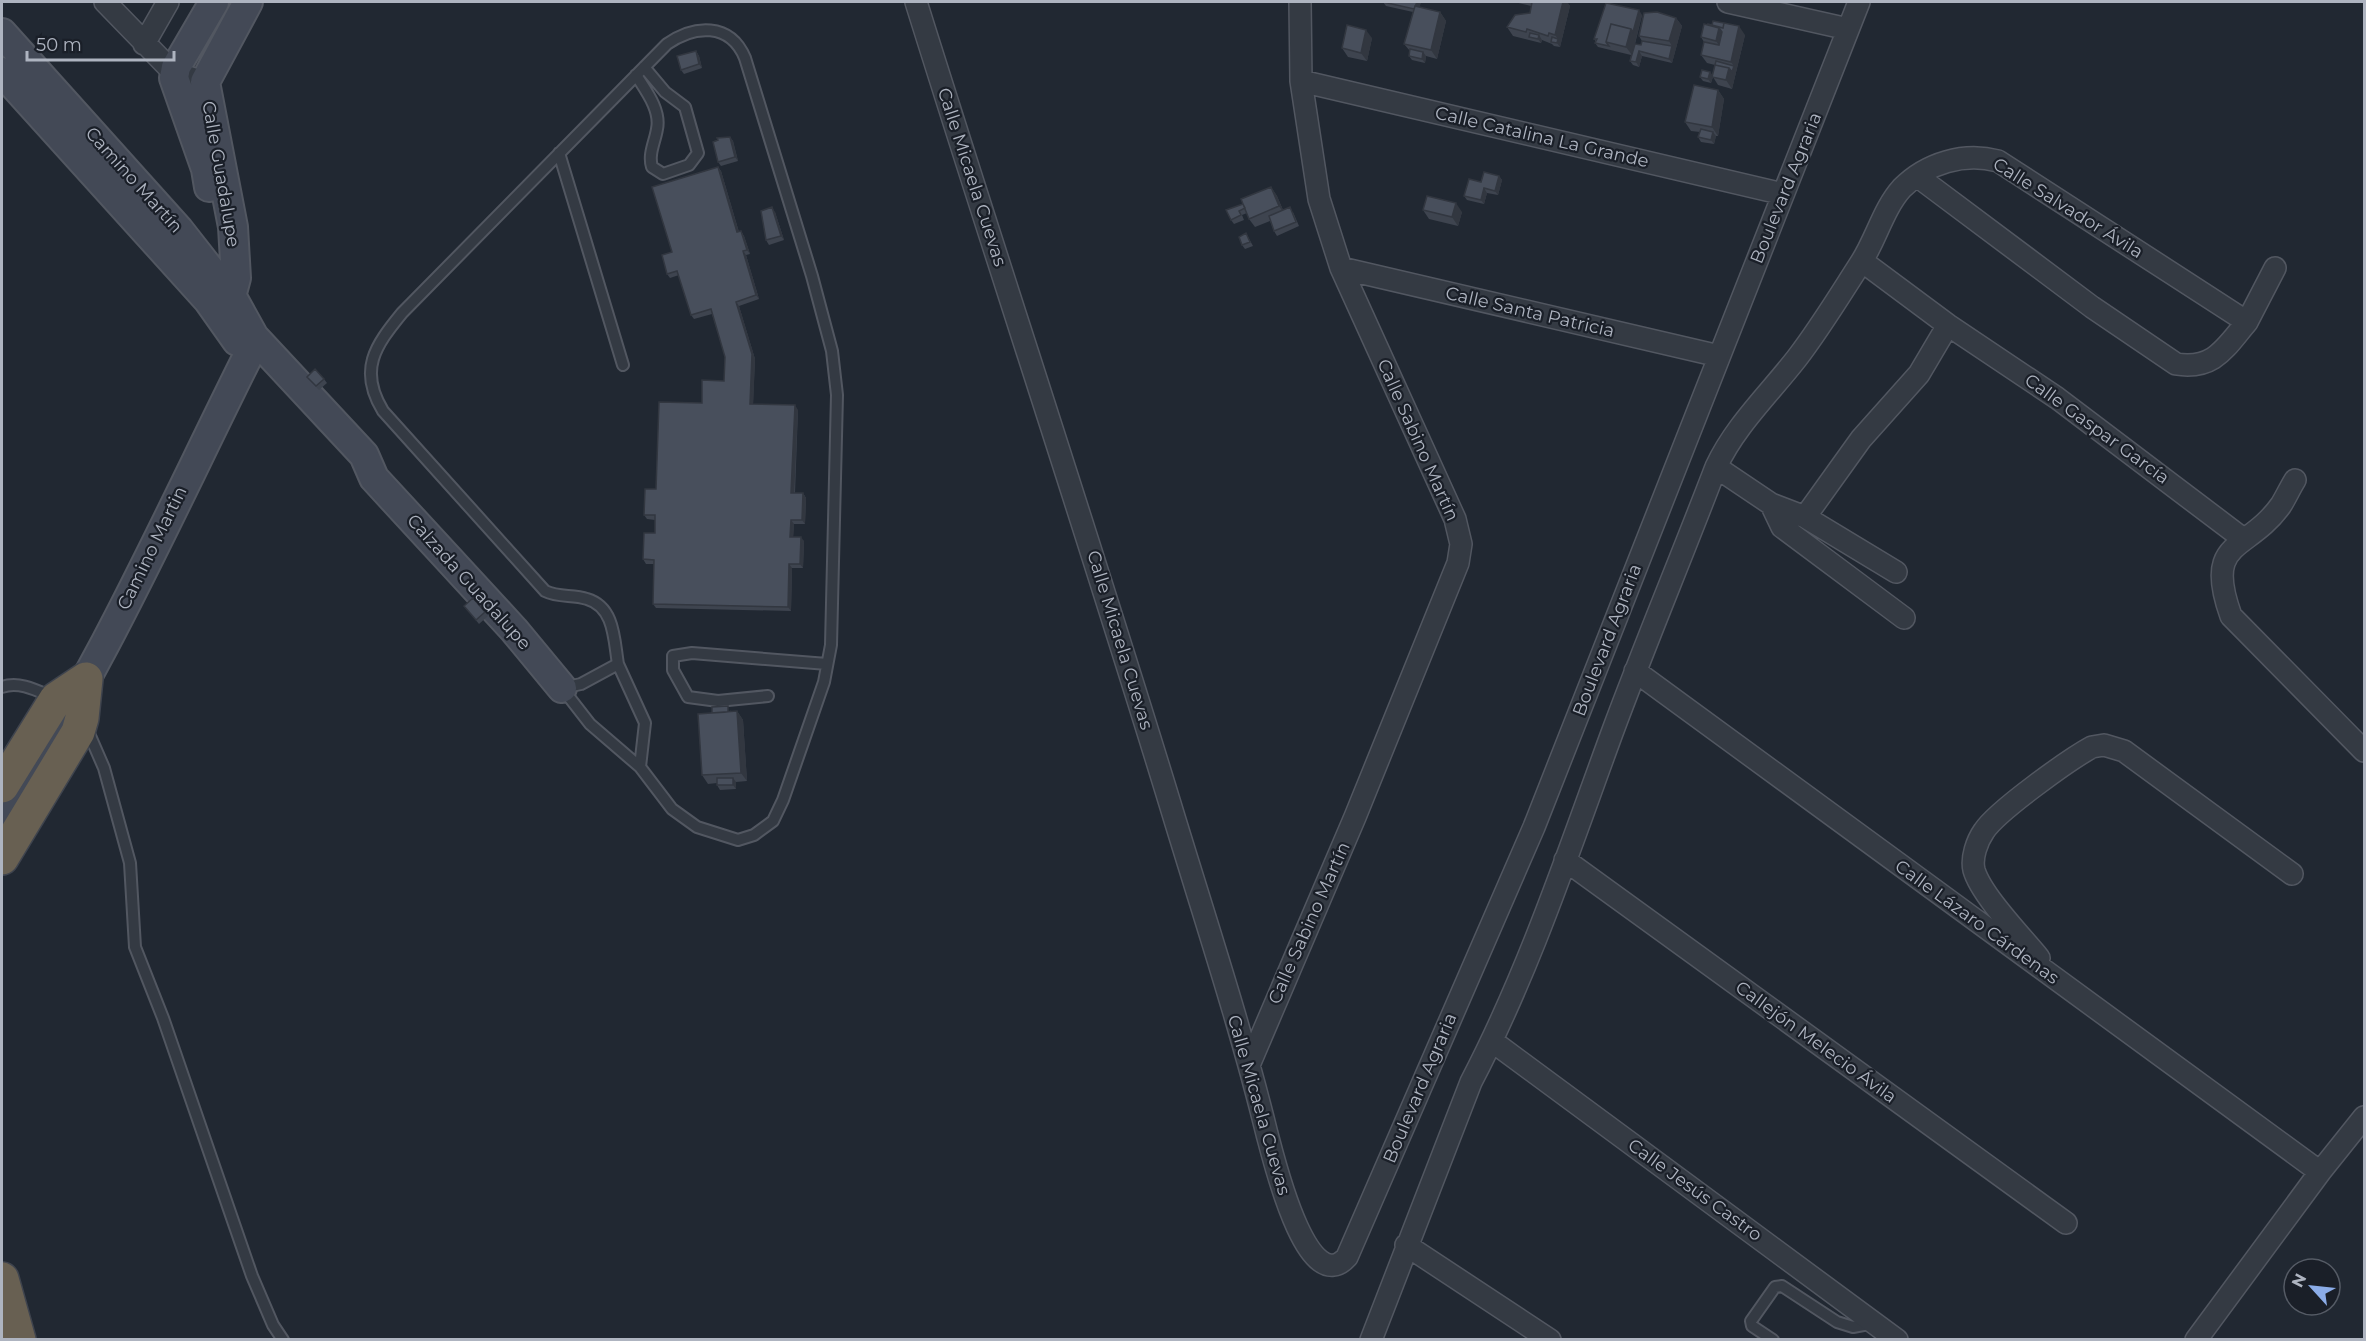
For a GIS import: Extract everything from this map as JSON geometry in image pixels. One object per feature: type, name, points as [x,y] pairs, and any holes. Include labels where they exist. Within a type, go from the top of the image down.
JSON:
[{"type":"highway","points":[[2,786],[70,708],[86,679]]},
{"type":"highway","points":[[2,858],[78,732],[70,708]]},
{"type":"highway","points":[[2,1279],[19,1340]]},
{"type":"street","points":[[105,2],[144,45],[174,73],[205,82]]},
{"type":"street","points":[[144,45],[168,2]]},
{"type":"street","points":[[174,73],[214,2]]},
{"type":"street","name":"Calle Guadalupe","points":[[219,298],[236,278],[233,227],[205,82],[248,2]]},
{"type":"street","name":"Calle Micaela Cuevas","points":[[916,2],[1094,555],[1249,1065],[1282,1192],[1311,1252],[1323,1262],[1334,1264]]},
{"type":"street","name":"Calle Sabino Martín","points":[[1249,1065],[1359,806],[1458,563],[1461,544],[1455,519],[1341,268],[1319,199],[1301,81],[1300,2]]},
{"type":"street","points":[[1728,2],[1848,29]]},
{"type":"street","name":"Boulevard Agraria","points":[[1334,1264],[1342,1263],[1347,1257],[1534,827],[1859,2]]},
{"type":"street","name":"Camino Martín","points":[[2,33],[157,205],[250,346]]},
{"type":"street","name":"Camino Martín","points":[[2,72],[219,298]]},
{"type":"street","name":"Calle Guadalupe","points":[[174,73],[206,169],[215,227],[219,298]]},
{"type":"street","name":"Calle Catalina La Grande","points":[[1301,81],[1783,194]]},
{"type":"street","name":"Calle Salvador Ávila","points":[[1492,1041],[1565,860],[1635,671],[1726,446],[1798,356],[1862,261],[1901,189],[1917,176],[1942,162],[1981,156],[1998,161],[2247,322]]},
{"type":"street","points":[[1917,176],[2092,307],[2176,364],[2190,366],[2207,363],[2223,352],[2247,322],[2275,268]]},
{"type":"street","name":"Calle Gaspar García","points":[[1862,261],[1948,325],[2057,398],[2242,538]]},
{"type":"street","name":"Calle Santa Patricia","points":[[1341,268],[1719,356]]},
{"type":"street","points":[[1805,517],[1861,439],[1919,374],[1948,325]]},
{"type":"street","name":"Calzada Guadalupe","points":[[250,346],[348,467],[374,478],[514,630],[562,688]]},
{"type":"street","name":"Camino Martin","points":[[86,679],[250,346]]},
{"type":"street","points":[[1716,467],[1771,504],[1805,517],[1896,572]]},
{"type":"street","points":[[2295,480],[2281,505],[2242,538],[2227,556],[2220,578],[2231,616],[2362,743]]},
{"type":"street","points":[[1771,504],[1782,527],[1904,618]]},
{"type":"street","name":"Calle Lázaro Cárdenas","points":[[1635,671],[2320,1172]]},
{"type":"street","points":[[2,818],[43,756],[70,708]]},
{"type":"street","points":[[2058,981],[1985,891],[1974,870],[1975,850],[1984,831],[1998,816],[2092,747],[2104,745],[2124,752],[2292,874]]},
{"type":"street","name":"Callejón Melecio Ávila","points":[[1565,860],[2066,1223]]},
{"type":"street","points":[[1371,1340],[1471,1082],[1492,1041]]},
{"type":"street","name":"Calle Jesús Castro","points":[[1492,1041],[1897,1340]]},
{"type":"street","points":[[2196,1340],[2320,1172],[2364,1117]]},
{"type":"street","points":[[1406,1245],[1551,1340]]},
{"type":"lane","points":[[618,664],[581,684],[562,688],[590,724],[640,767],[672,809],[697,827],[738,840],[754,836],[773,821],[783,800],[824,682],[831,645],[837,395],[832,351],[809,266],[740,47],[722,34],[689,31],[667,45],[402,313],[376,348],[372,360],[371,383],[375,398],[383,411],[545,591],[554,595],[588,599],[605,609],[611,624],[618,664],[645,723],[640,767]]},
{"type":"lane","points":[[640,71],[685,107],[698,148],[693,162],[663,174],[652,167],[650,160],[658,120],[640,71]]},
{"type":"lane","points":[[559,153],[624,365]]},
{"type":"lane","points":[[768,696],[718,701],[688,697],[673,670],[673,656],[692,652],[827,664]]},
{"type":"lane","points":[[2,687],[9,684],[31,688],[70,708],[104,768],[130,863],[135,947],[163,1018],[252,1276],[273,1325],[283,1340]]},
{"type":"lane","points":[[1773,1340],[1752,1326],[1751,1321],[1775,1287],[1782,1286],[1838,1322],[1853,1327],[1874,1323]]},
{"type":"building","points":[[1383,2],[1417,2],[1414,9]]},
{"type":"building","points":[[1532,2],[1563,2],[1555,35],[1549,33],[1548,36],[1527,29],[1526,32],[1507,27],[1515,15],[1530,13]]},
{"type":"building","points":[[1606,3],[1639,10],[1633,32],[1631,29],[1611,24],[1606,42],[1609,46],[1595,43],[1597,39],[1594,39]]},
{"type":"building","points":[[1415,6],[1440,12],[1431,50],[1404,44]]},
{"type":"building","points":[[1657,12],[1676,18],[1669,41],[1639,36],[1644,13]]},
{"type":"building","points":[[1713,21],[1724,23],[1723,28],[1712,25]]},
{"type":"building","points":[[1724,23],[1739,26],[1731,62],[1701,55],[1704,42],[1719,45],[1722,32],[1719,28],[1708,24],[1723,28]]},
{"type":"building","points":[[1611,24],[1631,29],[1626,47],[1606,42]]},
{"type":"building","points":[[1704,24],[1719,28],[1716,41],[1701,37]]},
{"type":"building","points":[[1347,25],[1366,30],[1361,53],[1342,48]]},
{"type":"building","points":[[1530,33],[1539,35],[1538,39],[1529,37]]},
{"type":"building","points":[[1552,37],[1558,39],[1557,43],[1551,42]]},
{"type":"building","points":[[1642,41],[1672,46],[1669,59],[1639,51],[1636,62],[1630,61],[1635,44],[1641,45]]},
{"type":"building","points":[[1410,49],[1423,52],[1422,59],[1409,56]]},
{"type":"building","points":[[696,51],[699,64],[681,70],[677,56]]},
{"type":"building","points":[[1716,61],[1734,66],[1732,72],[1729,68],[1715,65]]},
{"type":"building","points":[[1715,65],[1729,68],[1726,80],[1712,77]]},
{"type":"building","points":[[1702,70],[1710,72],[1708,79],[1700,77]]},
{"type":"building","points":[[1694,85],[1718,90],[1712,127],[1685,122]]},
{"type":"building","points":[[1701,129],[1713,132],[1711,140],[1698,137]]},
{"type":"building","points":[[730,137],[735,157],[718,162],[713,142],[718,140],[717,138]]},
{"type":"building","points":[[718,167],[737,232],[741,231],[747,250],[743,251],[756,295],[736,302],[752,354],[750,404],[795,405],[791,493],[803,493],[802,520],[791,520],[790,537],[801,537],[800,564],[789,564],[788,607],[653,604],[654,560],[643,559],[644,533],[655,533],[655,515],[644,515],[645,489],[656,489],[659,402],[702,403],[702,380],[724,381],[725,357],[711,309],[691,315],[677,271],[667,274],[662,255],[672,252],[652,187]]},
{"type":"building","points":[[1484,172],[1499,176],[1495,191],[1484,188],[1481,200],[1464,196],[1469,179],[1481,182]]},
{"type":"building","points":[[1271,187],[1279,206],[1249,219],[1241,199]]},
{"type":"building","points":[[1427,196],[1456,203],[1452,217],[1423,210]]},
{"type":"building","points":[[1243,204],[1245,208],[1239,211],[1241,215],[1231,220],[1226,210]]},
{"type":"building","points":[[772,207],[781,236],[766,240],[761,211]]},
{"type":"building","points":[[1290,207],[1296,222],[1274,231],[1269,216]]},
{"type":"building","points":[[1246,233],[1250,242],[1242,245],[1239,237]]},
{"type":"building","points":[[315,369],[324,379],[316,386],[307,377]]},
{"type":"building","points":[[473,598],[485,612],[476,620],[464,606]]},
{"type":"building","points":[[728,706],[728,712],[712,713],[712,707]]},
{"type":"building","points":[[737,711],[741,773],[702,775],[698,714]]},
{"type":"building","points":[[717,778],[733,778],[733,785],[717,785]]}]
